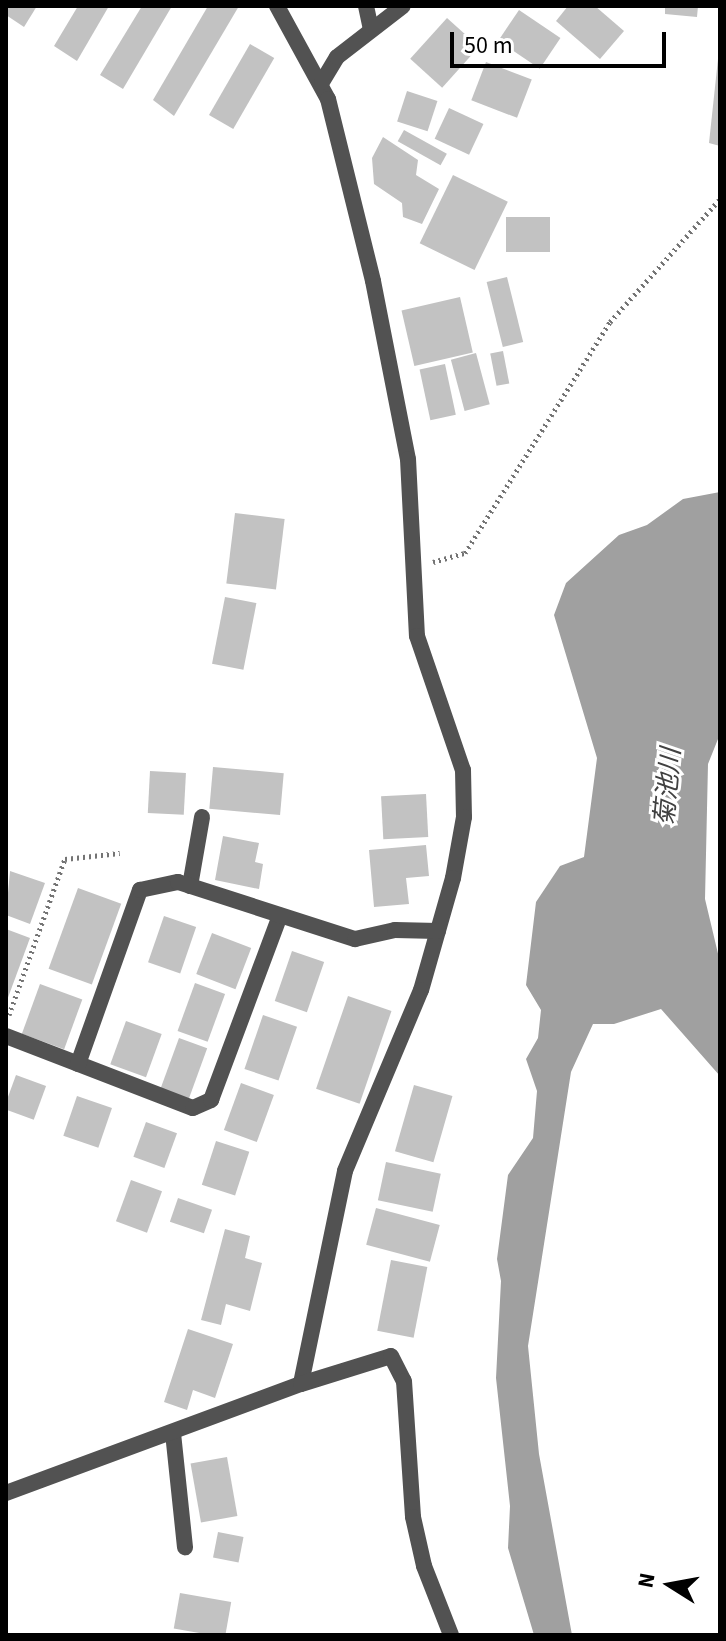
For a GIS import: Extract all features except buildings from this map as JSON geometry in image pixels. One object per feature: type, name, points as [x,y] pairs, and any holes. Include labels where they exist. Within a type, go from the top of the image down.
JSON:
[{"type":"street","points":[[277,6],[322,82],[395,374],[408,459],[417,636],[463,770],[464,817],[421,990],[345,1171],[301,1384]]},
{"type":"street","points":[[366,6],[371,29]]},
{"type":"street","points":[[322,82],[337,57],[403,6]]},
{"type":"street","points":[[190,886],[202,817]]},
{"type":"street","points":[[78,1064],[140,890],[178,882],[355,939],[395,930],[438,931]]},
{"type":"street","points":[[6,1036],[193,1108],[211,1100],[280,915]]},
{"type":"street","points":[[6,1493],[301,1384],[391,1356],[404,1381],[413,1517],[424,1566],[451,1635]]},
{"type":"street","points":[[173,1433],[185,1547]]},
{"type":"path","points":[[411,565],[465,553],[610,322],[720,199]]},
{"type":"path","points":[[6,1024],[65,859],[120,853]]},
{"type":"water","name":"菊池川","points":[[720,492],[720,734],[708,764],[705,899],[720,962],[720,1076],[661,1009],[614,1024],[593,1024],[571,1072],[528,1346],[539,1454],[572,1635],[534,1635],[508,1548],[510,1506],[496,1378],[501,1281],[497,1259],[508,1175],[533,1138],[537,1091],[526,1059],[538,1038],[541,1010],[526,985],[536,902],[560,866],[584,857],[597,758],[554,615],[566,583],[619,535],[647,525],[683,499]]}]
